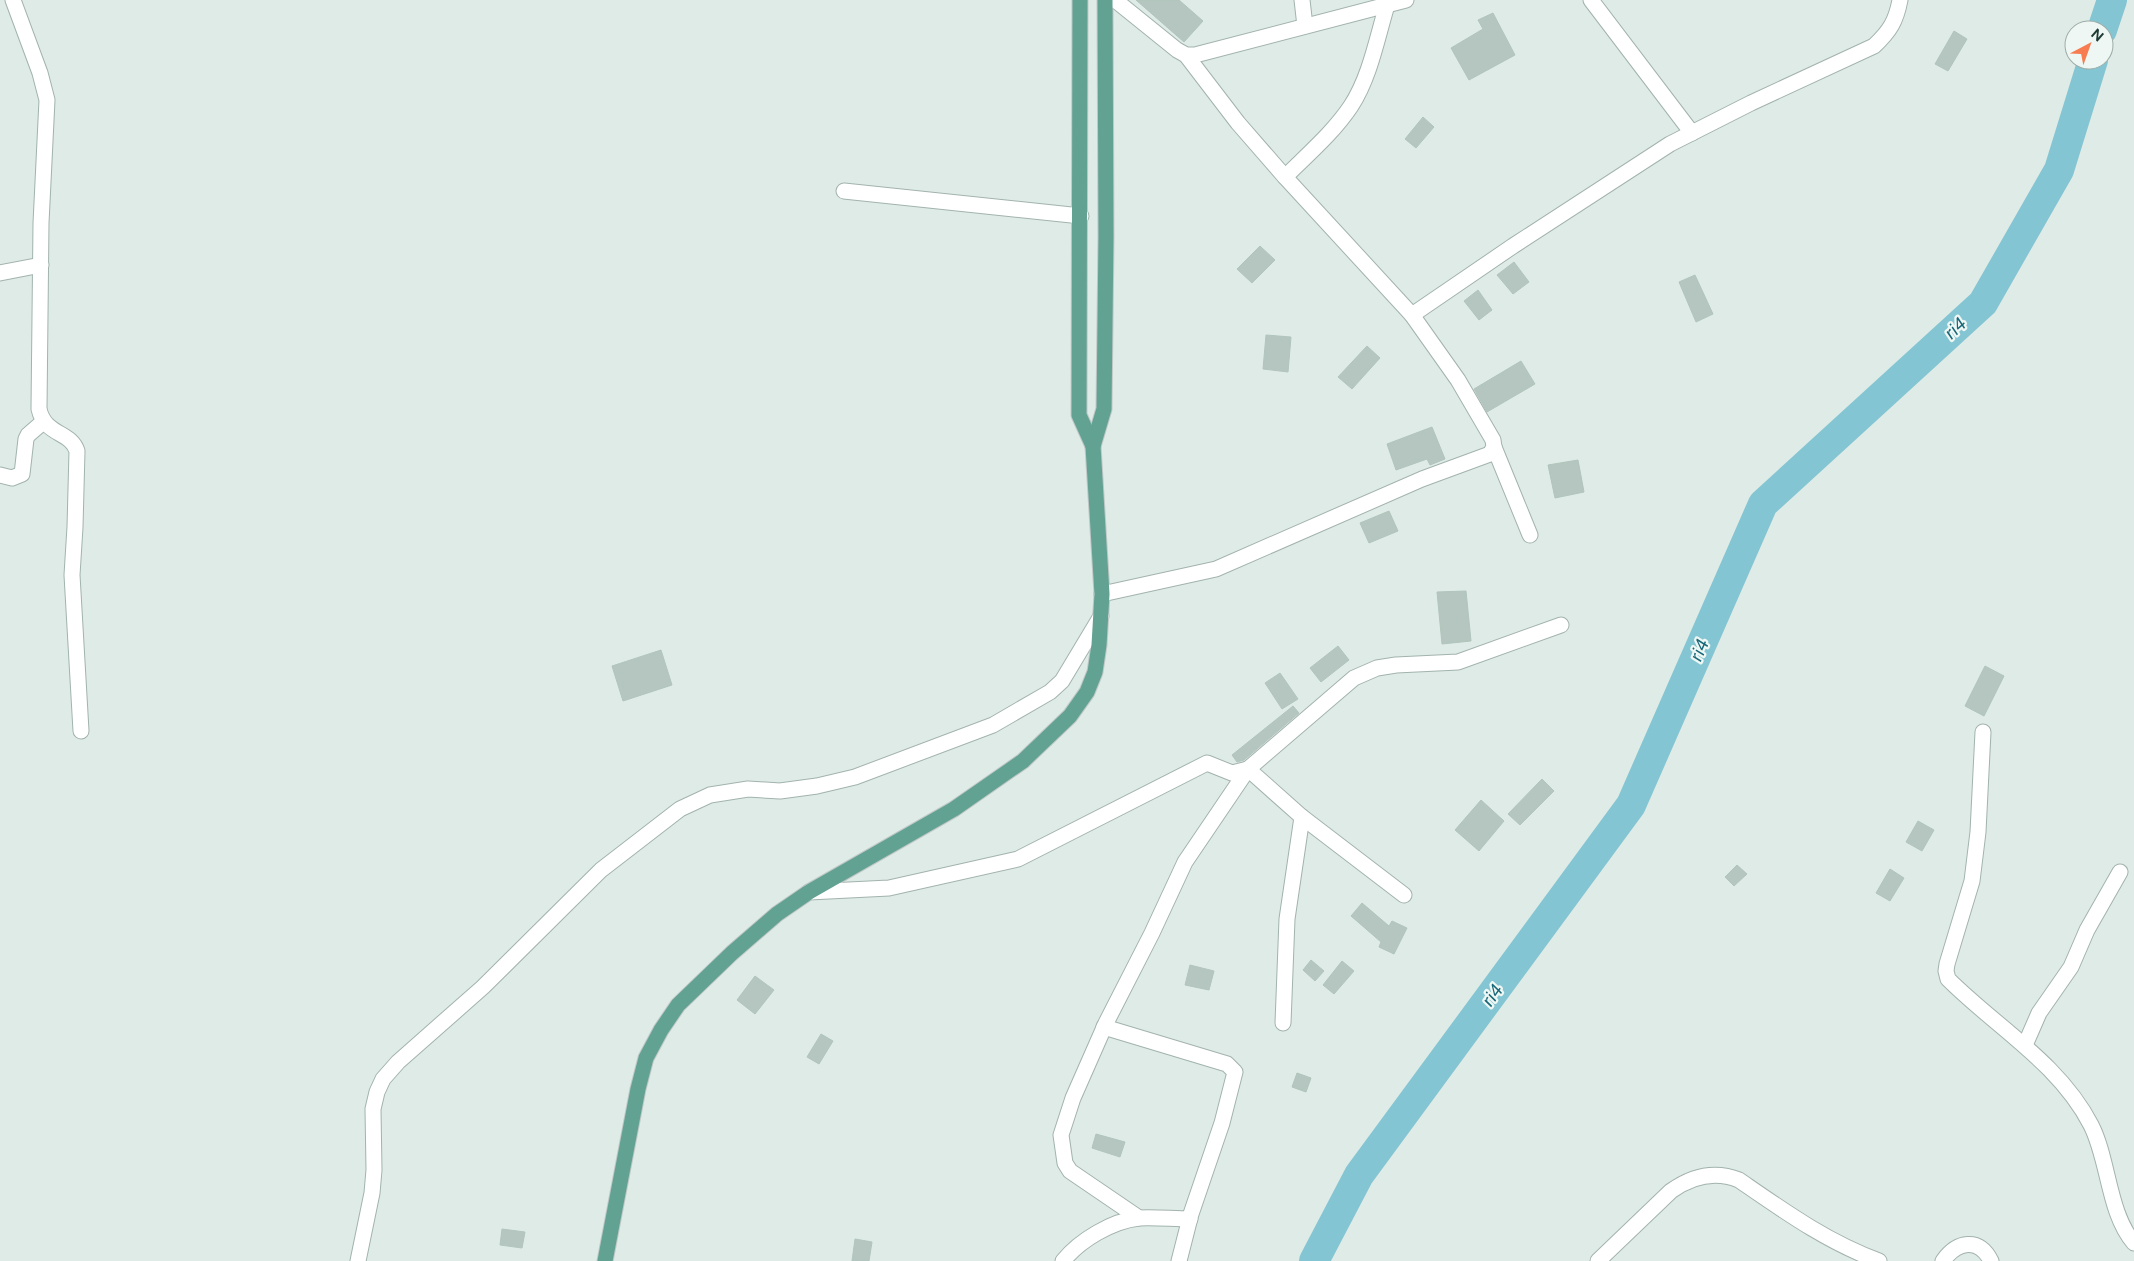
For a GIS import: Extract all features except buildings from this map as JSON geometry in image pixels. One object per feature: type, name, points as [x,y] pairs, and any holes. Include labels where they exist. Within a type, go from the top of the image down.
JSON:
[{"type":"main road","points":[[1080,0],[1080,415],[1094,446]]},
{"type":"main road","points":[[605,1261],[638,1089],[646,1058],[661,1030],[678,1005],[700,982],[776,914],[809,892],[954,809],[1023,761],[1070,716],[1087,692],[1096,663],[1102,594],[1094,446],[1104,409],[1106,236],[1105,0]]},
{"type":"street","points":[[13,0],[40,73],[47,100],[41,265],[39,409],[43,422],[75,445],[77,451],[72,576],[81,731]]},
{"type":"street","points":[[1115,0],[1176,50],[1195,55],[1406,0]]},
{"type":"street","points":[[1302,0],[1305,26]]},
{"type":"street","points":[[1591,0],[1692,133]]},
{"type":"street","points":[[1412,315],[1513,246],[1670,144],[1751,103],[1874,46],[1888,33],[1897,13],[1900,0]]},
{"type":"street","points":[[1285,177],[1337,125],[1352,106],[1367,71],[1387,5]]},
{"type":"street","points":[[1186,54],[1238,123],[1412,315],[1458,380],[1493,440],[1494,448],[1530,535]]},
{"type":"street","points":[[844,191],[1081,216]]},
{"type":"street","points":[[0,273],[41,265]]},
{"type":"street","points":[[0,475],[12,478],[22,474],[28,434],[43,422]]},
{"type":"street","points":[[1102,594],[1216,569],[1422,479],[1490,454],[1494,448]]},
{"type":"street","points":[[358,1261],[372,1193],[374,1170],[372,1109],[376,1092],[383,1079],[398,1062],[483,987],[601,870],[680,809],[710,795],[748,789],[780,791],[817,786],[855,777],[993,726],[1050,692],[1062,681],[1101,616]]},
{"type":"street","points":[[1139,1218],[1077,1178],[1070,1171],[1065,1163],[1061,1135],[1065,1119],[1104,1028],[1185,862],[1248,769],[1354,678],[1369,671],[1396,665],[1458,662],[1561,625]]},
{"type":"street","points":[[1983,732],[1978,832],[1972,881],[1946,971],[1948,979],[2025,1045],[2077,1101],[2092,1127],[2118,1213],[2134,1243]]},
{"type":"street","points":[[809,892],[889,888],[1018,859],[1207,763],[1232,773],[1248,769]]},
{"type":"street","points":[[1248,769],[1302,817],[1404,895]]},
{"type":"street","points":[[1283,1023],[1287,918],[1302,817]]},
{"type":"street","points":[[2025,1045],[2038,1013],[2071,968],[2088,930],[2120,872]]},
{"type":"street","points":[[1104,1028],[1227,1064],[1235,1072],[1222,1123],[1190,1219],[1179,1261]]},
{"type":"street","points":[[1598,1261],[1671,1191],[1683,1182],[1696,1176],[1716,1175],[1729,1176],[1739,1180],[1807,1227],[1852,1251],[1879,1261]]},
{"type":"street","points":[[1063,1261],[1077,1246],[1122,1222],[1139,1218],[1190,1219]]},
{"type":"street","points":[[1941,1260],[1952,1250],[1972,1244],[1981,1247],[1991,1261]]},
{"type":"waterway","name":"ri4","points":[[2105,20],[2112,0]]},
{"type":"waterway","name":"ri4","points":[[1314,1261],[1359,1175],[1631,805],[1763,504],[1983,303],[2059,170],[2090,70]]}]
